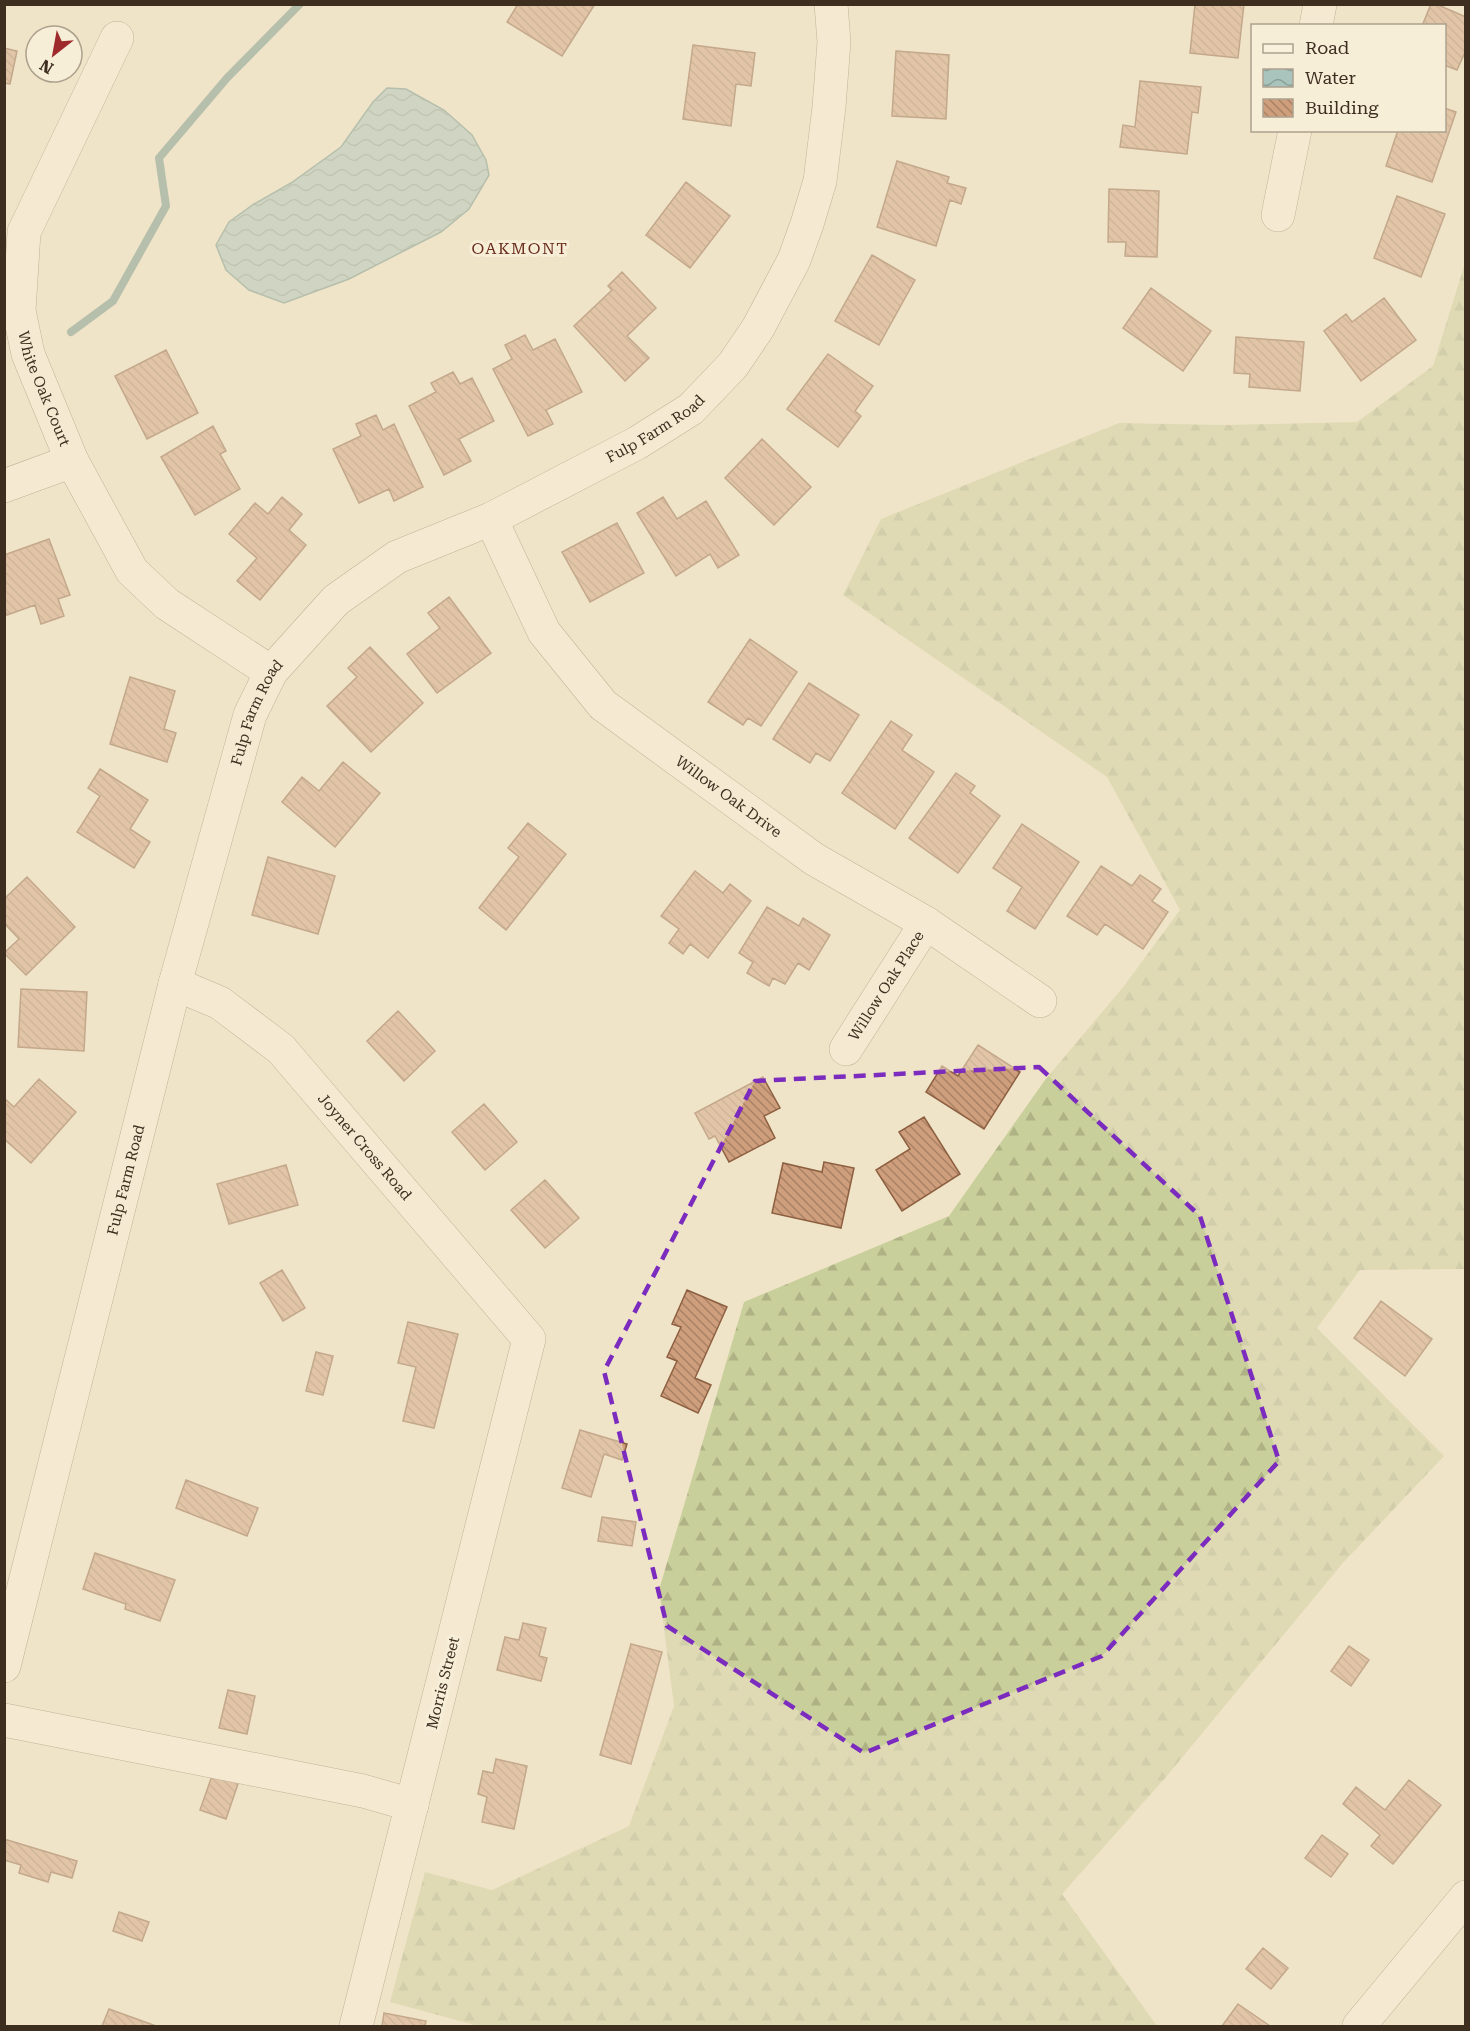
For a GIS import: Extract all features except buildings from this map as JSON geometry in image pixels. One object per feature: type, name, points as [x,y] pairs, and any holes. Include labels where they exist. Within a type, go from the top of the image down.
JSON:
[{"type":"street","name":"Fulp Farm Road","points":[[4,1666],[175,984],[250,715],[271,672],[336,600],[397,557],[491,519],[638,443],[691,409],[733,365],[758,328],[794,260],[820,181],[834,42],[831,4]]},
{"type":"street","points":[[1316,24],[1320,4]]},
{"type":"street","name":"White Oak Court","points":[[117,38],[24,232],[19,311],[28,354],[72,461],[132,571],[167,604],[271,672]]},
{"type":"street","points":[[1278,215],[1295,132]]},
{"type":"street","points":[[4,486],[72,461]]},
{"type":"street","name":"Willow Oak Drive","points":[[491,519],[544,632],[603,705],[814,859],[926,923],[1040,1001]]},
{"type":"street","name":"Willow Oak Place","points":[[846,1049],[926,923]]},
{"type":"street","name":"Joyner Cross Road","points":[[175,984],[220,1003],[281,1048],[529,1339]]},
{"type":"street","name":"Morris Street","points":[[356,2026],[529,1339]]},
{"type":"street","points":[[4,1720],[363,1791],[412,1805]]},
{"type":"street","points":[[1359,2026],[1466,1897]]},
{"type":"highlighted area","points":[[1039,1067],[1200,1216],[1279,1461],[1102,1656],[864,1753],[667,1626],[604,1371],[755,1081]]},
{"type":"green space","points":[[1465,263],[1465,1269],[1360,1270],[1317,1328],[1444,1456],[1342,1564],[1166,1777],[1062,1894],[1157,2026],[478,2026],[390,2002],[425,1872],[492,1890],[629,1826],[674,1706],[659,1590],[744,1302],[949,1216],[1045,1080],[1124,986],[1180,910],[1107,777],[843,595],[881,519],[1119,423],[1223,425],[1357,422],[1433,366]]},
{"type":"water","points":[[387,88],[406,89],[444,110],[472,135],[486,160],[489,175],[469,209],[441,232],[349,279],[284,303],[249,290],[226,270],[216,245],[229,222],[254,204],[291,183],[341,147],[373,102]]},
{"type":"waterway","points":[[71,332],[113,301],[166,206],[159,158],[227,78],[300,4]]},
{"type":"district","name":"OAKMONT","points":[[520,248]]}]
